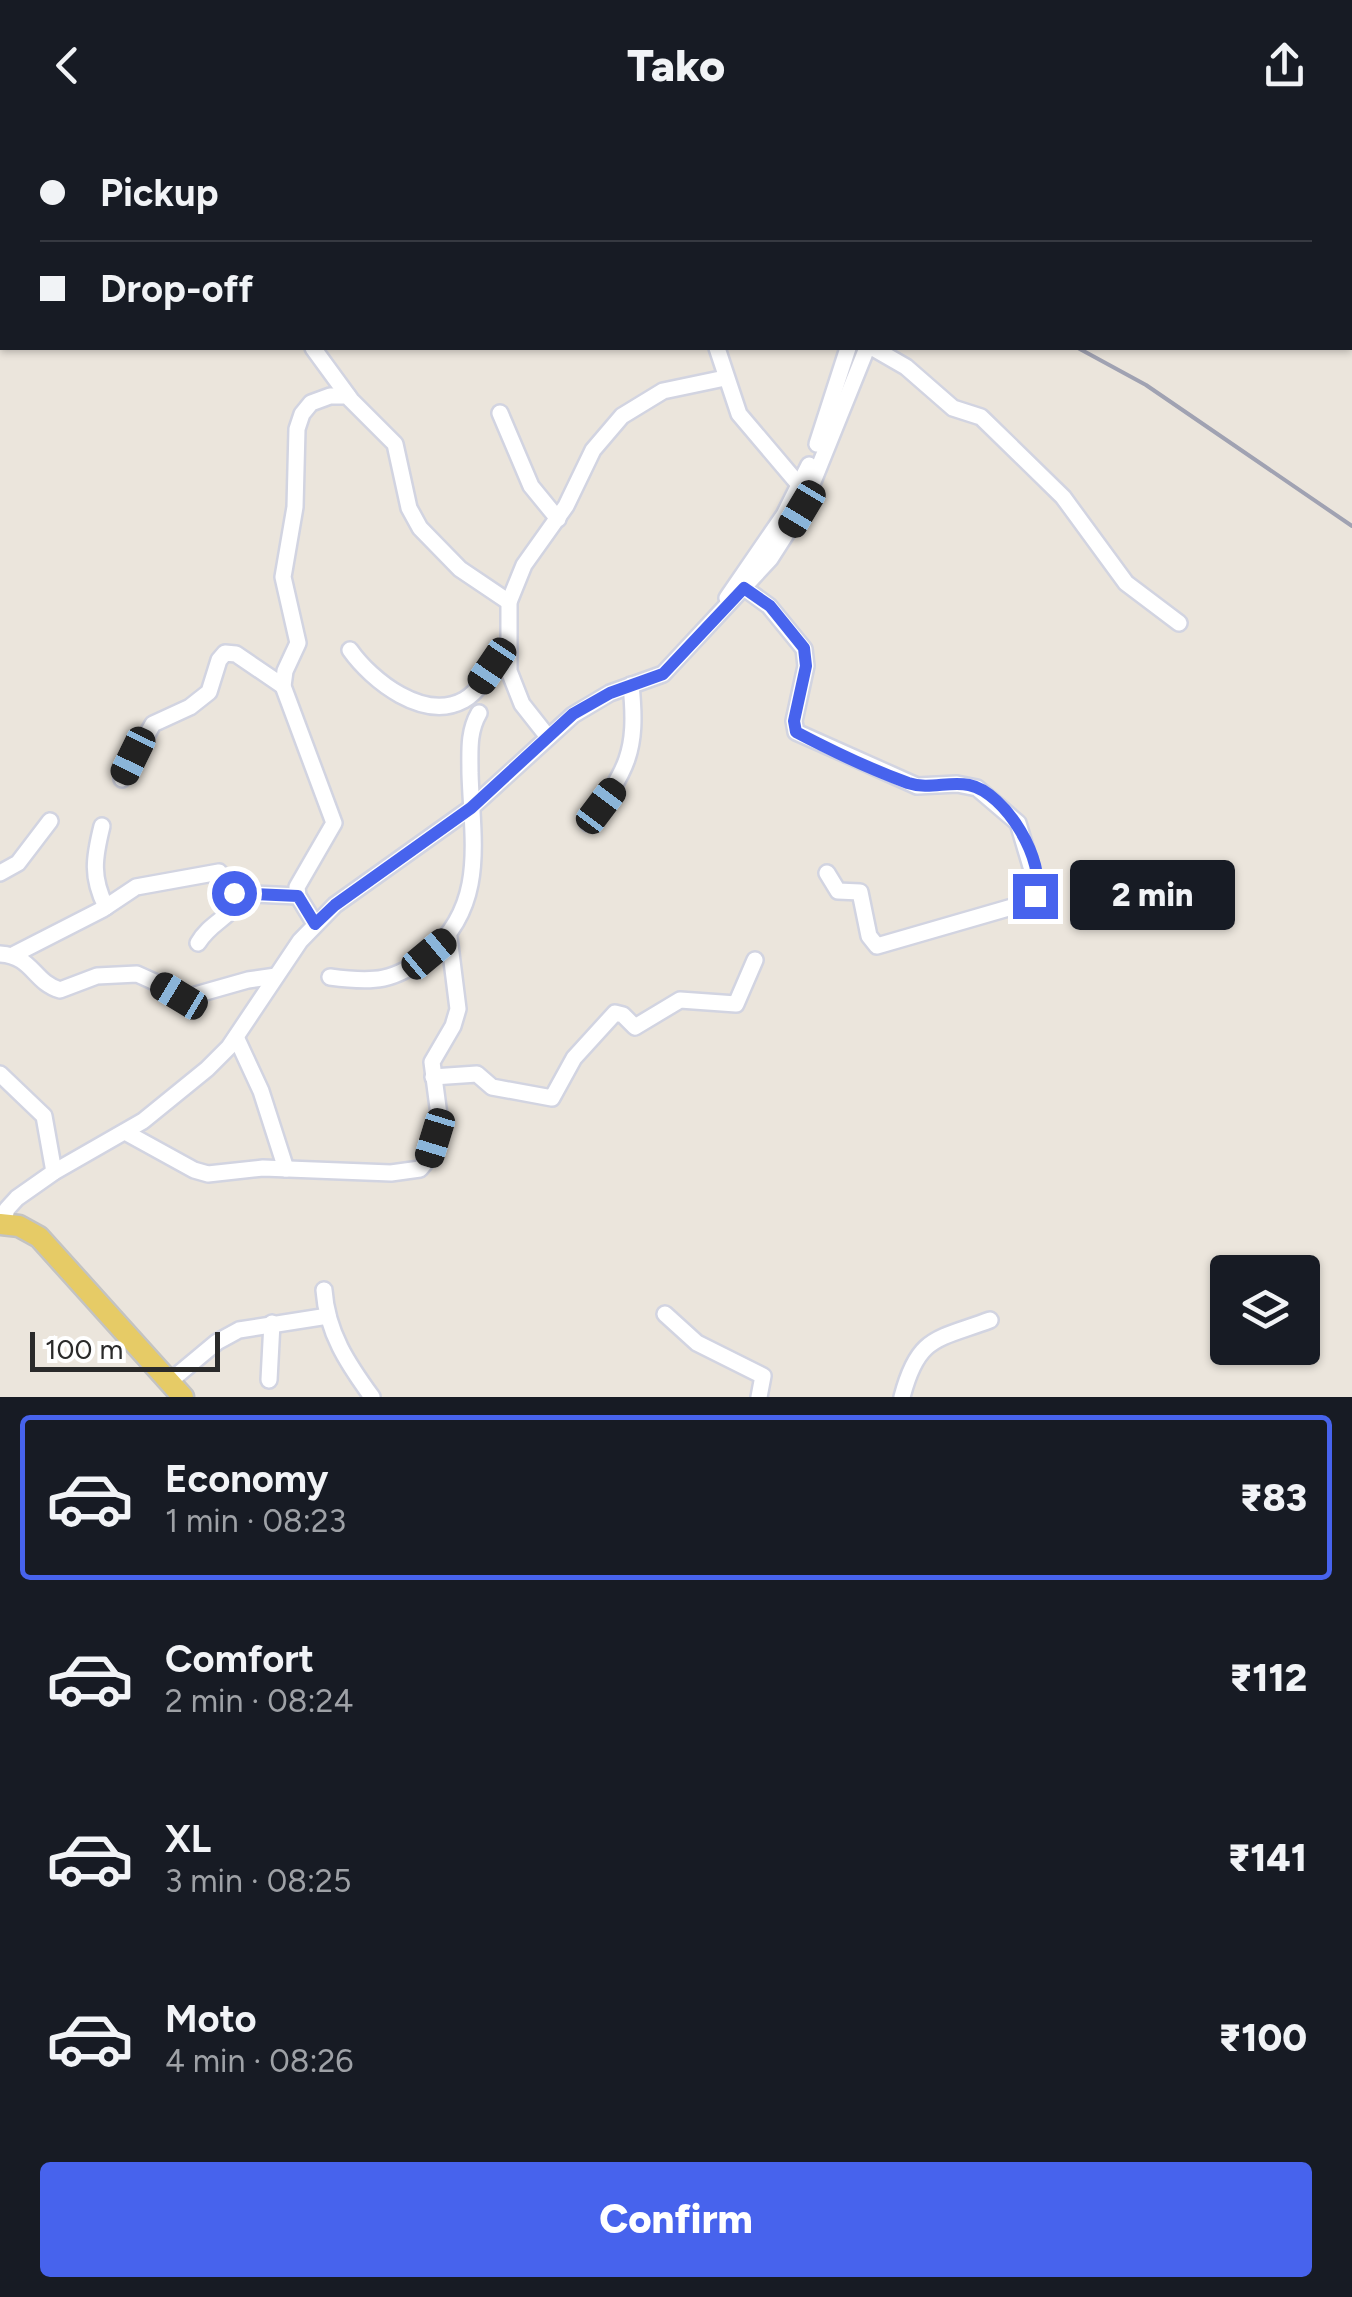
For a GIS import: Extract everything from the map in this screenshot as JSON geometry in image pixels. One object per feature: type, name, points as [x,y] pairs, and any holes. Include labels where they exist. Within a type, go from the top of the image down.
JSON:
[{"type":"main road","points":[[1,1224],[19,1226],[40,1237],[176,1390]]},
{"type":"street","points":[[314,350],[348,396],[395,444],[410,508],[420,528],[460,569],[509,602]]},
{"type":"street","points":[[718,350],[744,422],[800,486]]},
{"type":"street","points":[[722,611],[735,582],[800,486],[847,350]]},
{"type":"street","points":[[1,1224],[12,1203],[54,1172],[125,1132],[192,1083],[236,1037],[315,924],[335,905],[471,808],[591,703],[663,674],[770,558],[802,509],[869,350]]},
{"type":"street","points":[[874,350],[906,367],[954,408],[982,417],[1064,497],[1126,583],[1179,623]]},
{"type":"street","points":[[548,738],[513,688],[507,643],[509,602],[533,549],[558,519],[593,450],[622,416],[663,391],[725,378]]},
{"type":"street","points":[[282,686],[298,643],[282,577],[295,507],[297,429],[311,403],[330,396],[348,396]]},
{"type":"street","points":[[500,413],[531,486],[558,519]]},
{"type":"street","points":[[746,586],[770,606],[804,648],[806,666],[794,721],[796,732],[917,786],[958,784],[977,788],[1018,823],[1038,890],[1030,900],[1012,907],[889,946],[877,946],[870,936],[860,892],[838,890],[828,873]]},
{"type":"street","points":[[350,650],[376,681],[414,700],[450,704],[462,702],[478,688],[507,643]]},
{"type":"street","points":[[122,779],[154,724],[190,707],[210,692],[219,660],[225,653],[236,654],[282,686],[334,823],[298,882],[298,896],[315,924]]},
{"type":"street","points":[[588,824],[626,767],[634,735],[631,685]]},
{"type":"street","points":[[330,976],[373,980],[394,977],[409,970],[449,937],[460,919],[471,885],[470,739],[479,712]]},
{"type":"street","points":[[0,873],[18,863],[50,821]]},
{"type":"street","points":[[102,826],[93,868],[106,907]]},
{"type":"street","points":[[6,955],[106,907],[136,888],[214,872],[222,874],[234,893],[298,896]]},
{"type":"street","points":[[198,943],[209,928],[235,911],[244,893]]},
{"type":"street","points":[[125,1132],[200,1173],[286,1169],[391,1173],[420,1169],[429,1158],[440,1115],[432,1062],[458,1009],[449,937]]},
{"type":"street","points":[[6,955],[27,963],[48,986],[60,990],[97,976],[137,974],[188,997],[276,976]]},
{"type":"street","points":[[433,1077],[478,1074],[492,1087],[552,1098],[574,1058],[616,1013],[624,1014],[635,1027],[686,998],[736,1004],[756,960]]},
{"type":"street","points":[[236,1037],[261,1092],[286,1169]]},
{"type":"street","points":[[0,1074],[44,1116],[54,1172]]},
{"type":"street","points":[[324,1290],[340,1351],[372,1397]]},
{"type":"street","points":[[665,1314],[698,1343],[762,1376],[759,1397]]},
{"type":"street","points":[[176,1390],[228,1335],[272,1323],[328,1316]]},
{"type":"street","points":[[902,1397],[908,1372],[921,1349],[990,1320]]},
{"type":"street","points":[[269,1380],[272,1323]]},
{"type":"railway","points":[[1082,350],[1146,385],[1352,526]]},
{"type":"route","points":[[234,893],[298,896],[315,924],[335,905],[471,808],[573,714],[610,693],[663,674],[744,588],[770,606],[804,648],[806,666],[794,721],[796,732],[917,786],[958,784],[977,788],[1012,815],[1024,834],[1038,884],[1035,896]]}]
